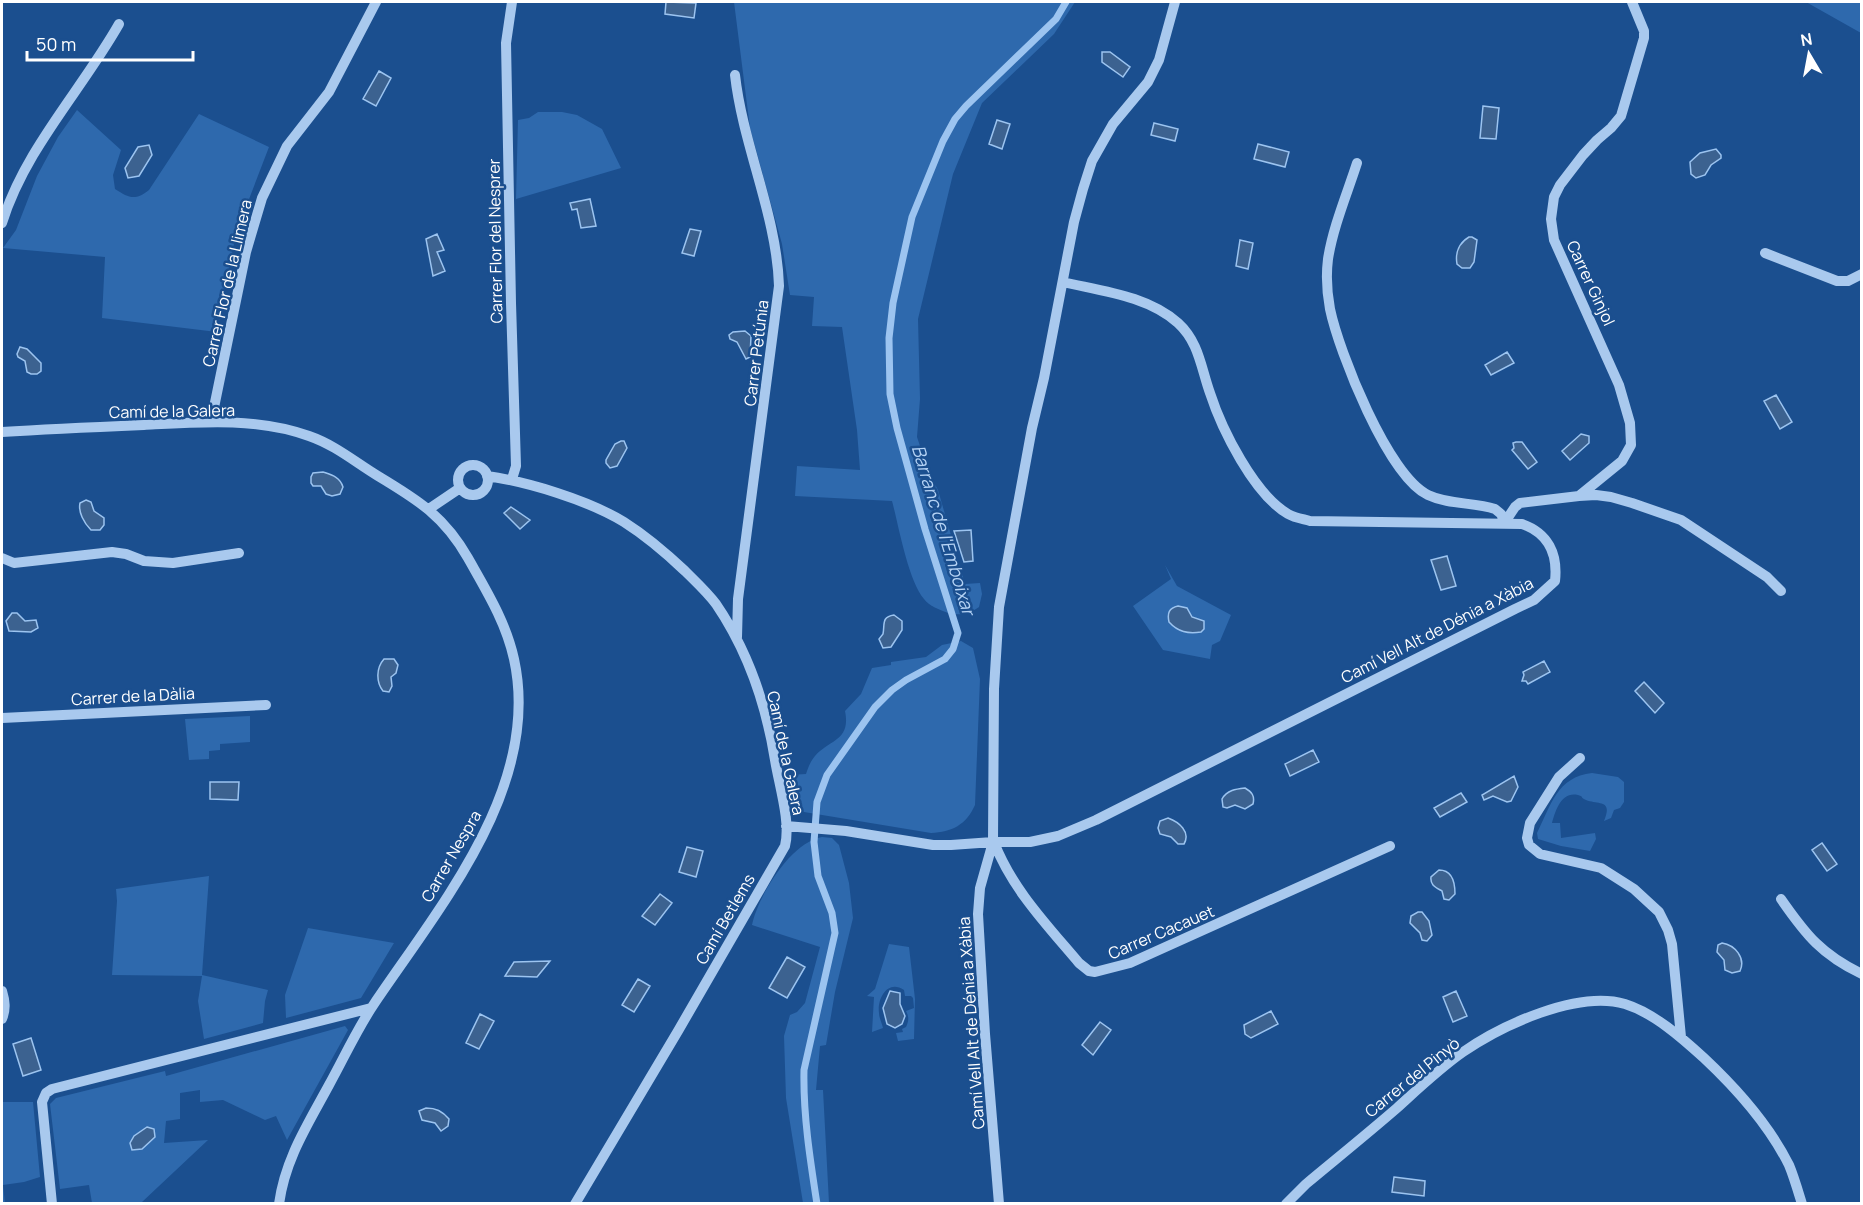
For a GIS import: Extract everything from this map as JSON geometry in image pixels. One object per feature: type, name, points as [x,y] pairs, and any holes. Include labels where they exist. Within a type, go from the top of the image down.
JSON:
[{"type":"street","name":"Carrer Flor de la Llimera","points":[[211,422],[246,252],[262,198],[287,146],[329,92],[376,2]]},
{"type":"street","name":"Carrer Flor del Nesprer","points":[[512,2],[506,43],[516,465],[512,479]]},
{"type":"street","name":"Camí Vell Alt de Dénia a Xàbia","points":[[999,1203],[978,914],[980,888],[993,842],[994,689],[999,607],[1032,428],[1074,222],[1092,161],[1113,124],[1148,82],[1159,60],[1175,2]]},
{"type":"street","name":"Carrer Ginjol","points":[[1580,496],[1622,461],[1631,445],[1631,435],[1619,386],[1554,240],[1551,209],[1560,185],[1583,155],[1621,116],[1644,38],[1644,31],[1632,2]]},
{"type":"street","points":[[2,223],[17,185],[47,131],[99,59],[119,24]]},
{"type":"street","name":"Carrer Petúnia","points":[[735,75],[738,101],[774,248],[779,286],[738,599],[737,639]]},
{"type":"street","points":[[1357,163],[1328,259],[1328,294],[1333,320],[1363,399],[1389,450],[1418,488],[1427,495],[1439,499],[1495,509],[1505,522],[1520,503],[1596,495],[1622,500],[1681,520],[1767,577],[1781,591]]},
{"type":"street","points":[[1765,253],[1837,281],[1848,281],[1862,274]]},
{"type":"street","name":"Camí Vell Alt de Dénia a Xàbia","points":[[993,842],[1030,842],[1058,836],[1096,820],[1534,600],[1555,581],[1556,568],[1550,544],[1533,528],[1522,524],[1310,521],[1288,514],[1264,491],[1236,452],[1222,426],[1209,392],[1198,351],[1188,333],[1158,308],[1118,295],[1063,282]]},
{"type":"street","name":"Camí de la Galera","points":[[2,432],[211,422],[284,429],[312,437],[338,450],[429,509]]},
{"type":"street","points":[[468,466],[482,468],[487,476],[487,485],[481,492],[472,495],[463,492],[460,488],[459,475],[468,466]]},
{"type":"street","name":"Camí de la Galera","points":[[487,476],[512,479],[596,508],[624,522],[668,555],[715,603],[737,639],[766,712],[786,826]]},
{"type":"street","points":[[429,509],[460,488]]},
{"type":"street","name":"Carrer Nespra","points":[[279,1203],[286,1169],[293,1152],[371,1008],[450,893],[474,851],[503,790],[518,710],[516,674],[511,646],[494,605],[453,532],[429,509]]},
{"type":"street","points":[[2,558],[14,563],[120,552],[159,564],[238,553]]},
{"type":"street","name":"Carrer de la Dàlia","points":[[2,718],[266,705]]},
{"type":"street","points":[[1580,758],[1559,777],[1530,823],[1527,838],[1530,845],[1540,854],[1583,863],[1609,872],[1634,889],[1659,912],[1672,944],[1681,1037]]},
{"type":"street","points":[[786,826],[846,831],[933,845],[993,842]]},
{"type":"street","name":"Camí Betlems","points":[[575,1203],[785,846],[786,826]]},
{"type":"street","name":"Carrer Cacauet","points":[[993,842],[999,858],[1018,890],[1080,963],[1095,972],[1112,969],[1167,948],[1390,846]]},
{"type":"street","points":[[1781,899],[1807,936],[1820,949],[1862,974]]},
{"type":"street","points":[[2,991],[5,1011],[2,1019]]},
{"type":"street","name":"Carrer del Pinyò","points":[[1286,1203],[1464,1052],[1527,1019],[1562,1006],[1594,1000],[1626,1005],[1656,1020],[1681,1037],[1711,1065],[1766,1127],[1789,1166],[1802,1203]]},
{"type":"street","points":[[52,1203],[42,1102],[46,1093],[52,1089],[371,1008]]},
{"type":"shaded area","points":[[666,2],[696,3],[694,18],[665,14]]},
{"type":"shaded area","points":[[734,2],[1075,2],[1054,34],[982,103],[953,174],[918,319],[920,399],[917,437],[929,473],[938,490],[965,584],[980,583],[982,594],[979,607],[968,613],[948,613],[932,606],[924,599],[913,579],[892,501],[795,496],[797,466],[860,470],[857,430],[842,327],[812,326],[814,297],[790,295],[782,244],[750,128]]},
{"type":"shaded area","points":[[1806,2],[1861,2],[1861,33]]},
{"type":"shaded area","points":[[1102,52],[1110,52],[1130,67],[1123,77],[1102,62]]},
{"type":"shaded area","points":[[379,71],[391,78],[376,106],[363,99]]},
{"type":"shaded area","points":[[1483,106],[1499,108],[1496,139],[1480,138]]},
{"type":"shaded area","points":[[77,110],[121,150],[113,175],[115,189],[132,197],[140,196],[149,190],[199,114],[269,147],[236,233],[217,332],[102,318],[105,257],[3,248],[16,230],[37,176],[58,137]]},
{"type":"shaded area","points":[[538,112],[562,112],[577,115],[602,129],[621,168],[516,199],[518,120],[529,118]]},
{"type":"shaded area","points":[[997,120],[1010,124],[1002,149],[989,144]]},
{"type":"shaded area","points":[[1154,123],[1178,129],[1175,141],[1151,135]]},
{"type":"shaded area","points":[[1258,144],[1289,152],[1285,167],[1254,159]]},
{"type":"shaded area","points":[[149,145],[152,155],[139,176],[128,178],[125,168],[138,147]]},
{"type":"shaded area","points":[[1716,149],[1721,158],[1711,165],[1705,175],[1696,178],[1691,174],[1690,162],[1700,153]]},
{"type":"shaded area","points":[[590,199],[596,226],[581,228],[577,209],[572,210],[570,203]]},
{"type":"shaded area","points":[[690,229],[701,231],[694,256],[682,253]]},
{"type":"shaded area","points":[[437,234],[444,250],[437,252],[445,271],[433,276],[426,239]]},
{"type":"shaded area","points":[[1469,237],[1477,240],[1474,262],[1470,268],[1462,268],[1457,264],[1457,252],[1460,245]]},
{"type":"shaded area","points":[[1240,240],[1253,243],[1248,269],[1236,266]]},
{"type":"shaded area","points":[[745,331],[751,336],[750,357],[746,359],[737,342],[730,339],[729,335],[733,332]]},
{"type":"shaded area","points":[[20,347],[27,349],[41,363],[41,371],[37,374],[27,372],[25,361],[17,354]]},
{"type":"shaded area","points":[[1507,352],[1514,363],[1491,375],[1485,365]]},
{"type":"shaded area","points":[[1776,395],[1792,422],[1780,429],[1764,401]]},
{"type":"shaded area","points":[[1581,434],[1589,436],[1589,443],[1570,460],[1562,451]]},
{"type":"shaded area","points":[[624,441],[627,448],[617,466],[610,468],[606,460],[615,444]]},
{"type":"shaded area","points":[[1522,442],[1537,462],[1528,469],[1512,450],[1513,443]]},
{"type":"shaded area","points":[[323,472],[340,481],[343,487],[340,494],[332,496],[326,494],[321,486],[313,486],[311,477],[313,473]]},
{"type":"shaded area","points":[[86,500],[91,502],[94,511],[104,518],[104,525],[100,530],[91,530],[82,517],[80,503]]},
{"type":"shaded area","points":[[511,507],[530,520],[520,529],[504,513]]},
{"type":"shaded area","points":[[971,530],[973,561],[964,562],[954,531]]},
{"type":"shaded area","points":[[1447,556],[1456,586],[1441,590],[1431,560]]},
{"type":"shaded area","points":[[1165,565],[1177,586],[1231,615],[1220,641],[1212,645],[1210,659],[1163,650],[1133,606],[1171,579]]},
{"type":"shaded area","points":[[1178,606],[1187,608],[1192,617],[1204,621],[1204,629],[1201,632],[1183,631],[1169,622],[1169,611]]},
{"type":"shaded area","points":[[12,613],[17,613],[25,621],[36,620],[38,628],[31,632],[9,631],[6,621]]},
{"type":"shaded area","points":[[894,615],[902,621],[902,630],[891,647],[883,648],[879,639],[883,634],[884,622],[887,617]]},
{"type":"shaded area","points":[[961,641],[973,648],[980,679],[975,805],[963,822],[952,829],[931,833],[804,812],[792,805],[789,775],[806,774],[815,756],[842,734],[846,721],[845,711],[861,694],[872,668],[891,665],[891,662],[926,657],[942,645]]},
{"type":"shaded area","points":[[384,659],[394,659],[398,665],[396,673],[391,677],[392,686],[389,692],[383,691],[378,679],[379,667]]},
{"type":"shaded area","points":[[1544,661],[1550,672],[1528,684],[1522,681],[1523,672]]},
{"type":"shaded area","points":[[1644,682],[1664,703],[1655,713],[1635,691]]},
{"type":"shaded area","points":[[250,716],[250,742],[220,744],[220,750],[209,751],[209,759],[189,760],[185,719]]},
{"type":"shaded area","points":[[1313,750],[1319,762],[1290,776],[1285,764]]},
{"type":"shaded area","points":[[1592,773],[1618,777],[1624,782],[1624,802],[1620,808],[1614,810],[1611,818],[1604,821],[1606,806],[1580,796],[1567,796],[1560,803],[1552,823],[1560,823],[1561,838],[1595,833],[1596,839],[1590,851],[1538,839],[1537,833],[1551,803],[1563,786],[1571,780]]},
{"type":"shaded area","points":[[1514,776],[1518,787],[1511,801],[1507,802],[1493,796],[1484,800],[1482,795]]},
{"type":"shaded area","points":[[210,782],[239,782],[238,800],[210,799]]},
{"type":"shaded area","points":[[1245,788],[1254,799],[1253,804],[1245,809],[1235,805],[1223,807],[1222,799],[1226,794]]},
{"type":"shaded area","points":[[1461,793],[1467,802],[1440,817],[1434,808]]},
{"type":"shaded area","points":[[1168,818],[1183,828],[1186,835],[1184,844],[1178,844],[1171,837],[1160,834],[1158,828],[1160,821]]},
{"type":"shaded area","points":[[822,837],[832,838],[839,845],[849,883],[853,918],[835,992],[826,1045],[820,1046],[816,1090],[823,1090],[829,1203],[803,1203],[786,1098],[784,1036],[790,1015],[797,1012],[805,1003],[820,947],[752,925],[761,900],[788,859],[810,841]]},
{"type":"shaded area","points":[[1822,843],[1837,864],[1827,871],[1812,850]]},
{"type":"shaded area","points":[[687,847],[703,851],[696,877],[679,872]]},
{"type":"shaded area","points":[[1439,870],[1447,872],[1453,882],[1455,894],[1449,900],[1444,899],[1442,891],[1431,882],[1431,877]]},
{"type":"shaded area","points":[[209,876],[202,975],[268,990],[263,1023],[204,1039],[198,1001],[202,976],[112,975],[116,889]]},
{"type":"shaded area","points":[[660,894],[672,903],[655,925],[642,916]]},
{"type":"shaded area","points":[[1422,912],[1429,921],[1432,935],[1427,941],[1422,940],[1420,933],[1410,923],[1411,916]]},
{"type":"shaded area","points":[[308,928],[394,943],[361,998],[286,1018],[285,995]]},
{"type":"shaded area","points":[[1722,943],[1731,946],[1738,953],[1742,961],[1740,971],[1732,973],[1725,970],[1724,960],[1717,952],[1718,945]]},
{"type":"shaded area","points":[[889,944],[909,947],[915,999],[914,1039],[898,1041],[896,1033],[903,1032],[902,1029],[908,1022],[906,1011],[914,1008],[913,998],[905,996],[904,990],[898,987],[889,988],[882,996],[879,1017],[883,1028],[872,1032],[874,997],[867,996],[875,989]]},
{"type":"shaded area","points":[[787,957],[805,967],[787,998],[769,988]]},
{"type":"shaded area","points":[[550,961],[537,977],[505,976],[514,962]]},
{"type":"shaded area","points":[[638,979],[650,986],[634,1012],[622,1005]]},
{"type":"shaded area","points":[[890,991],[900,993],[900,1004],[905,1016],[902,1024],[895,1028],[887,1024],[883,1008]]},
{"type":"shaded area","points":[[1456,991],[1467,1016],[1453,1022],[1443,997]]},
{"type":"shaded area","points":[[1271,1011],[1278,1024],[1251,1038],[1245,1034],[1244,1025]]},
{"type":"shaded area","points":[[480,1014],[494,1021],[479,1049],[466,1043]]},
{"type":"shaded area","points":[[1100,1022],[1111,1030],[1093,1055],[1082,1045]]},
{"type":"shaded area","points":[[345,1026],[348,1030],[287,1140],[276,1116],[265,1120],[223,1100],[200,1102],[200,1090],[180,1093],[180,1119],[166,1121],[164,1143],[208,1140],[142,1202],[92,1203],[89,1185],[60,1189],[50,1104],[56,1098],[165,1071],[166,1076]]},
{"type":"shaded area","points":[[31,1038],[41,1070],[23,1076],[13,1044]]},
{"type":"shaded area","points":[[2,1102],[33,1102],[40,1177],[3,1185],[5,1204],[2,1203]]},
{"type":"shaded area","points":[[426,1108],[436,1109],[444,1114],[449,1119],[448,1126],[441,1131],[435,1123],[422,1120],[419,1111]]},
{"type":"shaded area","points":[[147,1127],[154,1129],[155,1137],[142,1149],[132,1150],[130,1143],[134,1136]]},
{"type":"shaded area","points":[[1394,1177],[1425,1181],[1424,1196],[1392,1192]]},
{"type":"waterway","name":"Barranc de l'Emboixar","points":[[817,1204],[806,1120],[804,1070],[835,933],[832,913],[818,876],[814,842],[817,802],[827,775],[875,707],[906,680],[945,659],[953,649],[958,633],[925,529],[890,394],[889,338],[893,303],[912,217],[943,141],[955,119],[1056,19],[1066,2]]}]
